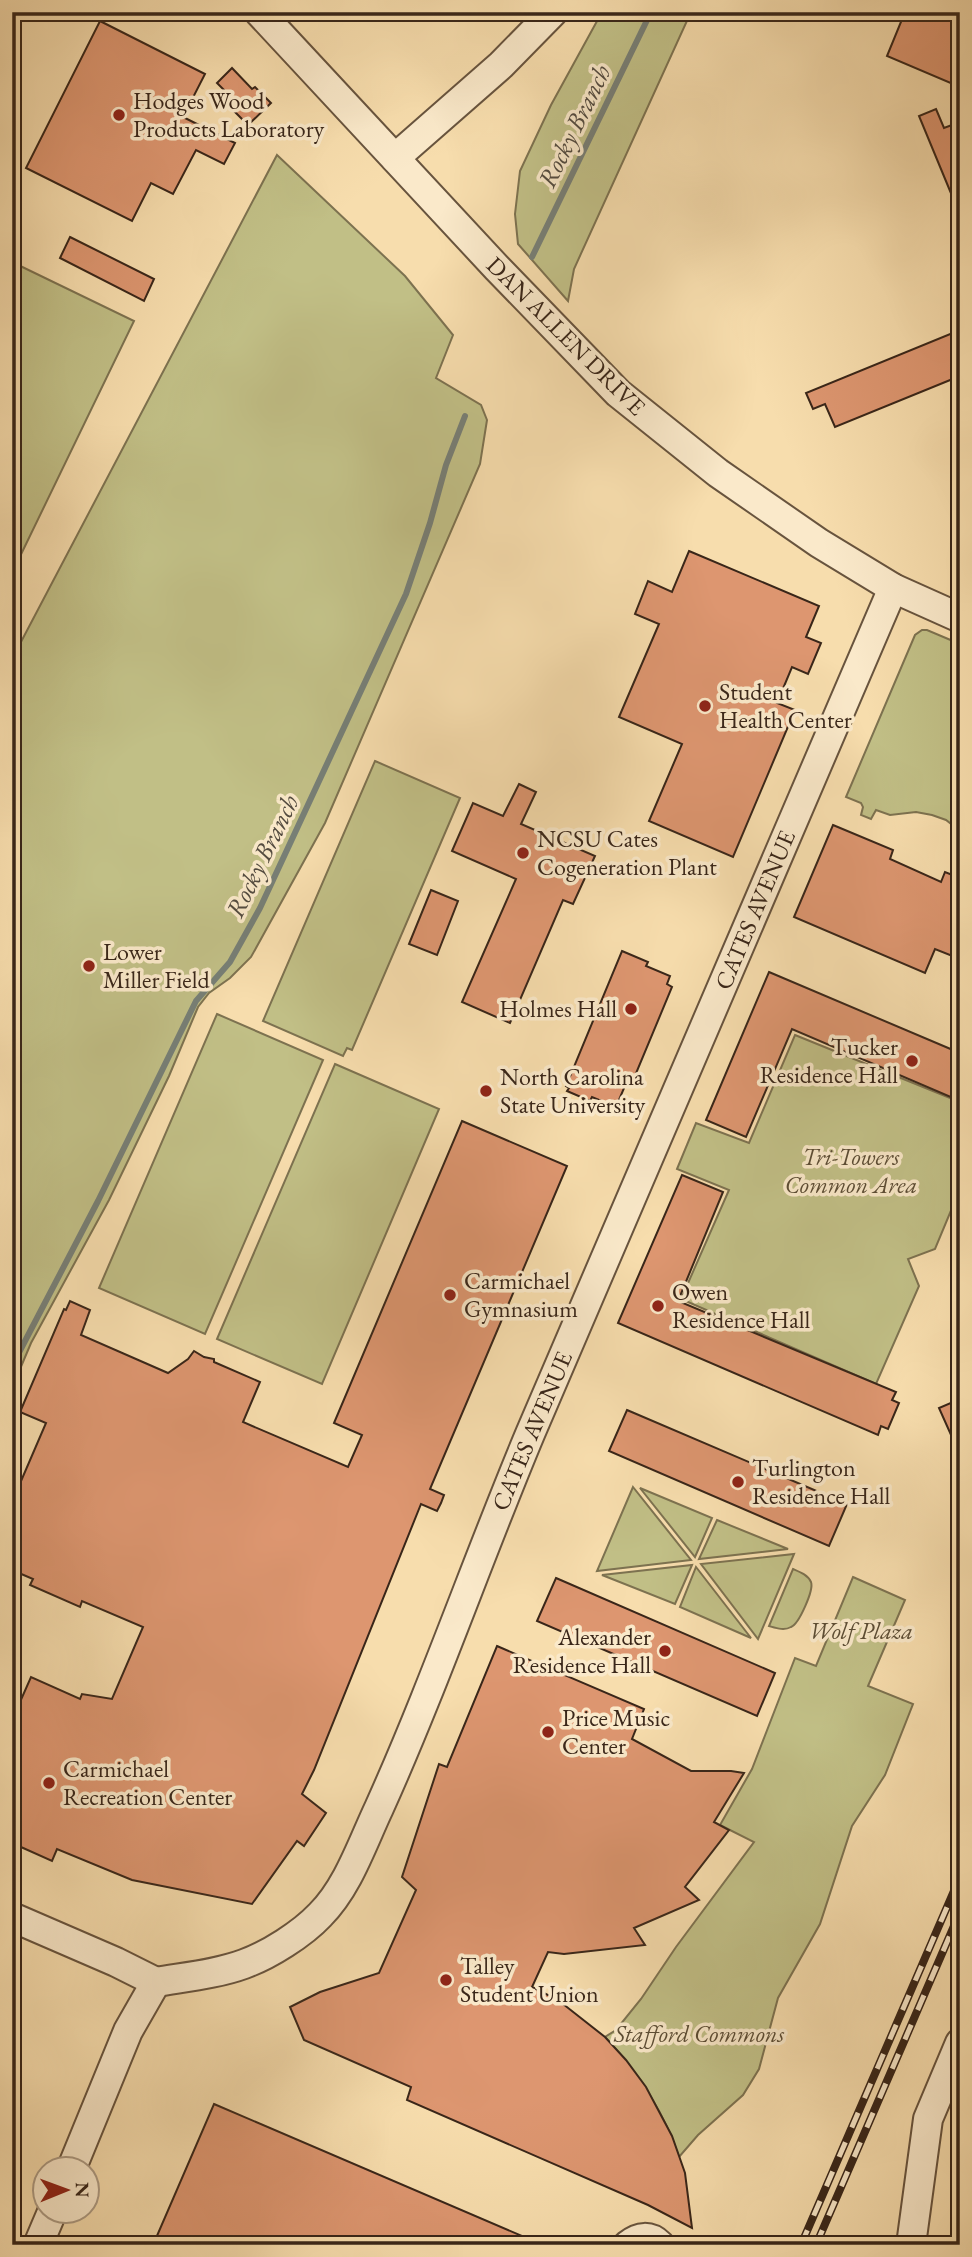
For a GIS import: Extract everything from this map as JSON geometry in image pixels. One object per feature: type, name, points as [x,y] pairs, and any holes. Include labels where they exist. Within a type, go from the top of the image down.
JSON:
[{"type":"street","name":"DAN ALLEN DRIVE","points":[[260,12],[497,268],[618,393],[718,473],[819,543],[893,588],[960,618]]},
{"type":"street","points":[[395,158],[501,65],[553,12]]},
{"type":"street","name":"CATES AVENUE","points":[[156,1982],[245,1964],[288,1941],[321,1915],[345,1881],[413,1732],[488,1535],[530,1434],[893,588]]},
{"type":"street","points":[[12,1917],[156,1982],[128,2031],[76,2156]]},
{"type":"street","points":[[911,2245],[928,2119],[960,2043]]},
{"type":"street","points":[[38,2245],[46,2226]]},
{"type":"street","points":[[628,2245],[646,2237],[660,2245]]},
{"type":"green space","points":[[602,12],[691,12],[574,269],[568,301],[518,244],[515,214],[520,171],[551,105]]},
{"type":"green space","name":"Lower Miller Field","points":[[277,155],[405,276],[453,335],[436,378],[481,405],[487,420],[480,464],[325,823],[251,957],[230,978],[209,993],[198,1007],[169,1076],[109,1200],[31,1343],[12,1388],[12,659]]},
{"type":"green space","points":[[12,262],[134,321],[12,573]]},
{"type":"green space","points":[[922,630],[960,644],[960,831],[946,820],[916,812],[890,815],[876,810],[871,819],[861,815],[861,803],[846,797],[915,635]]},
{"type":"green space","points":[[375,761],[460,798],[352,1050],[347,1048],[343,1056],[263,1021]]},
{"type":"green space","points":[[217,1014],[323,1060],[205,1334],[99,1288]]},
{"type":"green space","name":"Tri-Towers Common Area","points":[[795,1035],[960,1102],[960,1189],[935,1249],[908,1259],[919,1286],[876,1384],[681,1299],[729,1190],[677,1169],[696,1123],[749,1143]]},
{"type":"green space","points":[[335,1064],[439,1109],[322,1384],[217,1339]]},
{"type":"green space","points":[[633,1487],[691,1560],[597,1571]]},
{"type":"green space","points":[[640,1488],[712,1518],[695,1557]]},
{"type":"green space","points":[[717,1520],[788,1549],[699,1559]]},
{"type":"green space","points":[[794,1554],[758,1639],[701,1564]]},
{"type":"green space","points":[[692,1565],[675,1604],[602,1575]]},
{"type":"green space","points":[[696,1567],[751,1638],[680,1607]]},
{"type":"green space","points":[[793,1569],[811,1582],[805,1606],[791,1627],[783,1629],[769,1626]]},
{"type":"green space","name":"Stafford Commons","points":[[853,1577],[905,1600],[868,1686],[913,1704],[885,1775],[852,1826],[820,1924],[778,1998],[759,2069],[743,2095],[698,2135],[679,2157],[666,2124],[649,2093],[605,2037],[616,2030],[641,1999],[754,1842],[720,1825],[752,1769],[795,1658],[816,1666]]},
{"type":"building","points":[[905,12],[960,12],[960,87],[887,56]]},
{"type":"building","name":"Hodges Wood Products Laboratory","points":[[100,21],[205,74],[183,117],[235,143],[224,164],[196,150],[173,194],[151,183],[132,221],[26,168]]},
{"type":"building","points":[[232,68],[252,89],[255,87],[271,103],[248,125],[231,108],[237,103],[217,83]]},
{"type":"building","points":[[936,109],[944,128],[960,122],[960,215],[919,116]]},
{"type":"building","points":[[70,237],[154,279],[144,301],[60,258]]},
{"type":"building","points":[[960,330],[960,376],[835,427],[825,404],[813,409],[806,393]]},
{"type":"building","name":"Student Health Center","points":[[689,551],[819,606],[806,637],[821,643],[808,674],[792,667],[777,703],[795,710],[733,857],[649,821],[682,744],[619,717],[659,624],[635,614],[648,581],[672,592]]},
{"type":"building","points":[[519,784],[536,792],[521,824],[595,856],[573,904],[563,900],[510,1023],[462,1002],[516,879],[452,851],[473,803],[503,816]]},
{"type":"building","points":[[833,825],[893,850],[890,859],[941,882],[945,872],[960,878],[960,959],[935,949],[925,973],[794,917]]},
{"type":"building","points":[[431,890],[458,901],[437,955],[409,944]]},
{"type":"building","name":"Holmes Hall","points":[[622,951],[648,962],[646,966],[670,976],[667,984],[672,987],[632,1083],[627,1081],[616,1107],[592,1097],[590,1101],[567,1091],[569,1088],[566,1086]]},
{"type":"building","name":"Tucker Residence Hall","points":[[769,972],[960,1053],[960,1101],[792,1029],[746,1137],[706,1120]]},
{"type":"building","points":[[462,1121],[567,1166],[430,1489],[444,1495],[441,1503],[437,1511],[421,1504],[302,1794],[326,1813],[304,1846],[297,1841],[252,1904],[132,1880],[57,1849],[52,1861],[12,1843],[12,1720],[31,1677],[80,1699],[82,1694],[112,1699],[143,1627],[82,1601],[80,1607],[30,1585],[33,1579],[12,1570],[12,1502],[46,1423],[20,1412],[64,1309],[66,1310],[70,1301],[90,1310],[81,1335],[168,1373],[188,1359],[194,1351],[260,1382],[243,1422],[348,1467],[362,1435],[334,1423]]},
{"type":"building","name":"Owen Residence Hall","points":[[682,1175],[723,1192],[678,1301],[896,1392],[892,1400],[899,1403],[888,1429],[881,1426],[878,1435],[618,1323]]},
{"type":"building","points":[[960,1399],[960,1455],[939,1408]]},
{"type":"building","name":"Turlington Residence Hall","points":[[627,1410],[847,1504],[829,1546],[609,1451]]},
{"type":"building","name":"Alexander Residence Hall","points":[[556,1578],[775,1673],[757,1716],[537,1621]]},
{"type":"building","name":"Talley Student Union","points":[[497,1646],[644,1709],[632,1739],[691,1771],[744,1773],[714,1822],[729,1830],[685,1887],[699,1900],[634,1928],[645,1945],[564,1954],[548,1952],[532,1987],[558,2000],[605,2037],[646,2087],[672,2136],[685,2173],[692,2228],[648,2205],[407,2100],[411,2087],[304,2040],[290,2007],[320,1992],[379,1973],[416,1890],[402,1877],[439,1764],[447,1767]]},
{"type":"building","points":[[214,2104],[543,2245],[153,2245]]},
{"type":"waterway","name":"Rocky Branch","points":[[532,257],[651,12]]},
{"type":"waterway","name":"Rocky Branch","points":[[12,1366],[98,1201],[196,1001],[230,962],[260,908],[406,594],[446,465],[465,416]]},
{"type":"railway","points":[[801,2245],[960,1877]]},
{"type":"railway","points":[[816,2245],[960,1912]]},
{"type":"place","name":"Hodges Wood Products Laboratory","points":[[119,115]]},
{"type":"place","name":"Student Health Center","points":[[705,706]]},
{"type":"place","name":"NCSU Cates Cogeneration Plant","points":[[523,853]]},
{"type":"place","name":"Lower Miller Field","points":[[89,966]]},
{"type":"place","name":"Holmes Hall","points":[[631,1009]]},
{"type":"place","name":"Tucker Residence Hall","points":[[912,1061]]},
{"type":"place","name":"North Carolina State University","points":[[486,1091]]},
{"type":"place","name":"Carmichael Gymnasium","points":[[450,1295]]},
{"type":"place","name":"Owen Residence Hall","points":[[658,1306]]},
{"type":"place","name":"Turlington Residence Hall","points":[[738,1482]]},
{"type":"place","name":"Alexander Residence Hall","points":[[665,1651]]},
{"type":"place","name":"Price Music Center","points":[[548,1732]]},
{"type":"place","name":"Carmichael Recreation Center","points":[[49,1783]]},
{"type":"place","name":"Talley Student Union","points":[[446,1980]]},
{"type":"park label","name":"Wolf Plaza","points":[[861,1631]]}]
